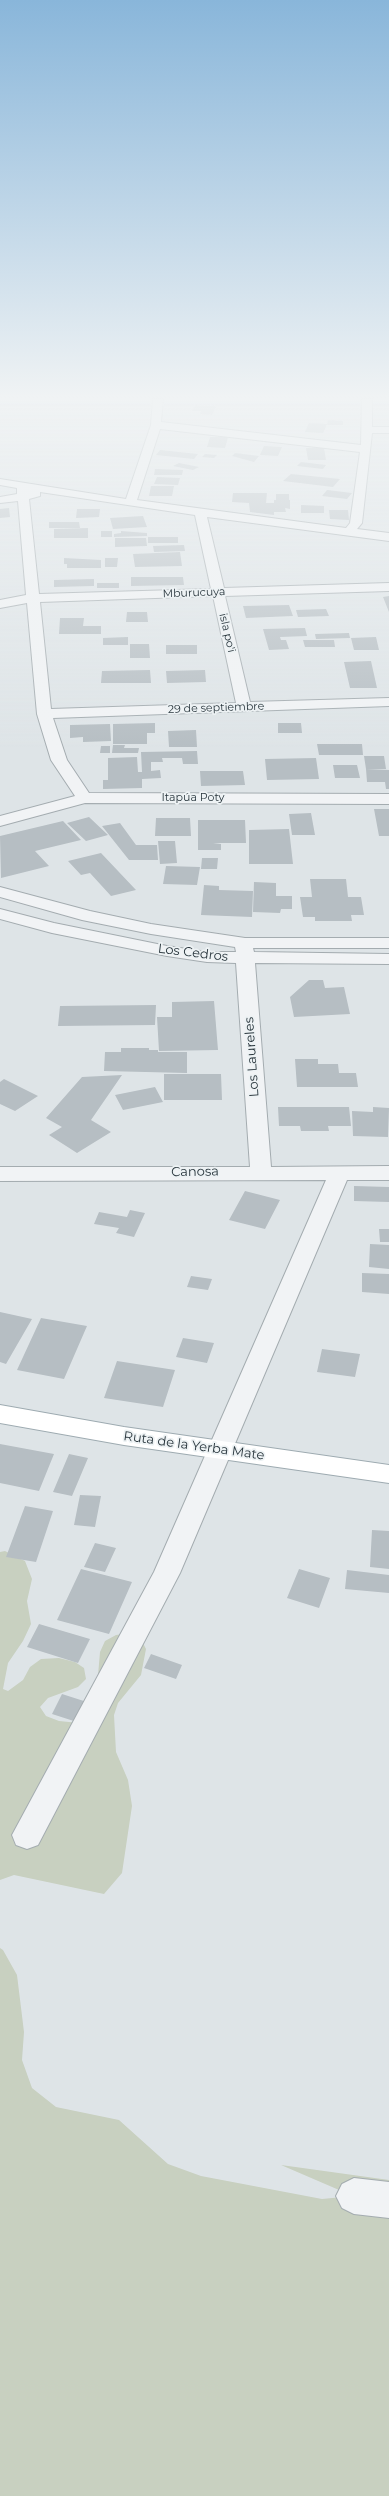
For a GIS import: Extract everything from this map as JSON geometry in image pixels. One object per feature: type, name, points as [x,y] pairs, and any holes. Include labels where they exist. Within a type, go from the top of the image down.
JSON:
[{"type":"main road","name":"Ruta de la Yerba Mate","points":[[0,1414],[124,1436],[389,1474]]},
{"type":"street","points":[[24,515],[44,714],[59,760],[84,798]]},
{"type":"street","name":"isla po'i","points":[[201,515],[244,707]]},
{"type":"street","points":[[225,515],[348,533],[389,537]]},
{"type":"street","points":[[348,533],[356,523],[357,515]]},
{"type":"street","name":"Mburucuya","points":[[0,604],[32,598],[389,587]]},
{"type":"street","name":"29 de septiembre","points":[[44,714],[389,702]]},
{"type":"street","name":"Itapúa Poty","points":[[0,821],[84,798],[389,799]]},
{"type":"street","points":[[0,892],[88,916],[244,950],[389,943]]},
{"type":"street","name":"Los Cedros","points":[[0,914],[52,928],[167,951],[207,956],[244,950],[389,959]]},
{"type":"street","name":"Los Laureles","points":[[244,950],[261,1172]]},
{"type":"street","name":"Canosa","points":[[0,1174],[261,1172],[389,1173]]},
{"type":"street","points":[[27,1835],[167,1573],[339,1172]]},
{"type":"street","points":[[354,2196],[389,2200]]},
{"type":"green space","points":[[5,1551],[25,1561],[32,1579],[27,1601],[31,1624],[23,1641],[8,1663],[3,1689],[8,1691],[23,1680],[30,1667],[41,1659],[59,1658],[75,1662],[84,1668],[86,1679],[78,1687],[48,1698],[40,1707],[46,1716],[59,1721],[79,1723],[97,1687],[100,1652],[105,1641],[116,1635],[130,1633],[141,1639],[146,1649],[141,1675],[118,1703],[114,1715],[116,1752],[128,1780],[132,1806],[122,1873],[104,1894],[14,1875],[0,1880],[0,1552]]},
{"type":"green space","points":[[0,1948],[3,1950],[17,1975],[24,2032],[22,2060],[32,2088],[56,2107],[119,2120],[168,2164],[201,2176],[322,2199],[353,2196],[281,2165],[389,2180],[389,2496],[0,2496]]},
{"type":"building","points":[[0,515],[10,515],[10,517],[0,518]]},
{"type":"building","points":[[76,515],[99,515],[99,517],[76,518]]},
{"type":"building","points":[[330,515],[349,515],[349,520],[330,519]]},
{"type":"building","points":[[143,516],[147,527],[113,529],[110,518]]},
{"type":"building","points":[[49,522],[79,522],[80,528],[49,528]]},
{"type":"building","points":[[88,528],[88,538],[54,538],[54,529]]},
{"type":"building","points":[[101,531],[112,531],[112,537],[101,537]]},
{"type":"building","points":[[121,531],[147,533],[147,536],[114,537],[114,534],[121,533]]},
{"type":"building","points":[[148,537],[178,537],[178,543],[148,543]]},
{"type":"building","points":[[115,538],[146,538],[147,546],[115,547]]},
{"type":"building","points":[[184,545],[185,551],[154,552],[153,546]]},
{"type":"building","points":[[180,552],[182,566],[135,567],[133,554]]},
{"type":"building","points":[[64,558],[101,560],[101,568],[67,568],[67,564],[64,564]]},
{"type":"building","points":[[105,558],[118,558],[117,567],[105,567]]},
{"type":"building","points":[[131,577],[183,577],[184,585],[131,586]]},
{"type":"building","points":[[94,579],[94,586],[54,587],[54,580]]},
{"type":"building","points":[[97,583],[119,583],[119,588],[97,588]]},
{"type":"building","points":[[389,596],[389,612],[383,597]]},
{"type":"building","points":[[289,605],[293,616],[246,618],[243,606]]},
{"type":"building","points":[[326,609],[329,616],[298,617],[296,610]]},
{"type":"building","points":[[127,612],[147,612],[148,622],[126,622]]},
{"type":"building","points":[[60,618],[84,618],[83,626],[101,626],[101,634],[59,634]]},
{"type":"building","points":[[305,628],[307,636],[280,637],[281,640],[286,640],[289,649],[269,650],[263,629]]},
{"type":"building","points":[[349,633],[350,638],[316,639],[315,634]]},
{"type":"building","points":[[128,637],[128,645],[103,645],[103,638]]},
{"type":"building","points":[[376,637],[379,650],[354,650],[351,638]]},
{"type":"building","points":[[303,640],[334,640],[335,647],[305,647]]},
{"type":"building","points":[[130,644],[149,644],[150,658],[130,658]]},
{"type":"building","points":[[166,645],[197,645],[197,654],[166,654]]},
{"type":"building","points":[[371,661],[377,688],[350,688],[344,662]]},
{"type":"building","points":[[150,670],[151,683],[101,683],[102,671]]},
{"type":"building","points":[[205,670],[206,682],[167,683],[166,671]]},
{"type":"building","points":[[155,723],[155,733],[147,733],[147,744],[113,744],[113,724]]},
{"type":"building","points":[[278,723],[301,723],[302,733],[278,733]]},
{"type":"building","points":[[110,724],[111,741],[83,742],[83,737],[70,738],[70,725]]},
{"type":"building","points":[[196,730],[197,747],[169,747],[168,731]]},
{"type":"building","points":[[317,744],[362,744],[363,755],[319,755]]},
{"type":"building","points":[[113,745],[125,745],[124,748],[139,748],[138,753],[112,753]]},
{"type":"building","points":[[101,746],[110,746],[110,753],[100,753]]},
{"type":"building","points":[[197,751],[198,764],[183,764],[182,758],[162,758],[163,762],[151,762],[151,771],[160,770],[161,778],[142,779],[142,788],[103,789],[103,780],[108,780],[108,758],[137,757],[138,772],[142,772],[141,752]]},
{"type":"building","points":[[364,756],[384,756],[386,769],[366,769]]},
{"type":"building","points":[[316,758],[319,779],[267,780],[265,759]]},
{"type":"building","points":[[333,765],[357,765],[360,778],[335,778]]},
{"type":"building","points":[[366,769],[389,770],[389,789],[386,789],[385,782],[367,782]]},
{"type":"building","points":[[200,771],[243,771],[245,785],[201,786]]},
{"type":"building","points":[[374,809],[389,809],[389,836],[379,836]]},
{"type":"building","points":[[311,813],[315,835],[292,835],[289,814]]},
{"type":"building","points":[[89,817],[108,835],[86,841],[67,823]]},
{"type":"building","points":[[156,818],[190,818],[191,836],[155,836]]},
{"type":"building","points":[[198,820],[245,820],[246,843],[213,843],[221,844],[221,850],[198,850]]},
{"type":"building","points":[[63,821],[81,840],[35,851],[49,866],[1,878],[0,836]]},
{"type":"building","points":[[120,823],[136,845],[157,845],[158,860],[129,860],[102,826]]},
{"type":"building","points":[[289,829],[293,864],[249,864],[249,830]]},
{"type":"building","points":[[158,841],[175,841],[177,863],[160,864]]},
{"type":"building","points":[[101,853],[136,890],[111,896],[90,873],[81,875],[68,861]]},
{"type":"building","points":[[202,858],[218,858],[217,869],[201,869]]},
{"type":"building","points":[[166,866],[200,867],[197,885],[163,884]]},
{"type":"building","points":[[310,879],[346,879],[348,897],[361,897],[364,915],[351,915],[352,921],[315,921],[315,917],[303,917],[300,897],[312,897]]},
{"type":"building","points":[[254,882],[276,883],[276,896],[292,896],[292,909],[281,909],[280,913],[253,912]]},
{"type":"building","points":[[204,885],[219,886],[219,890],[253,891],[252,917],[201,915]]},
{"type":"building","points":[[309,980],[323,980],[325,988],[344,987],[350,1014],[294,1017],[290,997]]},
{"type":"building","points":[[214,1001],[218,1050],[159,1051],[157,1017],[172,1017],[172,1002]]},
{"type":"building","points":[[156,1005],[155,1025],[58,1026],[60,1006]]},
{"type":"building","points":[[121,1048],[149,1048],[149,1050],[158,1050],[158,1052],[187,1052],[187,1073],[104,1071],[105,1052],[121,1052]]},
{"type":"building","points":[[295,1059],[318,1059],[318,1064],[338,1064],[339,1073],[356,1073],[358,1087],[297,1087]]},
{"type":"building","points":[[164,1074],[221,1074],[222,1100],[164,1100]]},
{"type":"building","points":[[122,1075],[91,1120],[111,1132],[77,1153],[49,1135],[62,1127],[46,1118],[82,1077]]},
{"type":"building","points":[[4,1079],[38,1096],[15,1111],[0,1104],[0,1082]]},
{"type":"building","points":[[155,1087],[163,1102],[123,1110],[115,1095]]},
{"type":"building","points":[[278,1107],[349,1107],[351,1126],[328,1126],[329,1131],[301,1131],[300,1126],[279,1126]]},
{"type":"building","points":[[373,1107],[389,1108],[388,1137],[353,1136],[352,1111],[373,1112]]},
{"type":"building","points":[[354,1186],[389,1187],[389,1202],[354,1201]]},
{"type":"building","points":[[245,1191],[280,1200],[265,1229],[229,1220]]},
{"type":"building","points":[[130,1210],[145,1213],[134,1237],[116,1233],[119,1228],[94,1224],[99,1212],[127,1217]]},
{"type":"building","points":[[379,1229],[389,1229],[389,1242],[380,1242]]},
{"type":"building","points":[[370,1244],[389,1245],[389,1269],[369,1267]]},
{"type":"building","points":[[362,1273],[389,1274],[389,1294],[362,1292]]},
{"type":"building","points":[[191,1276],[212,1279],[208,1290],[187,1287]]},
{"type":"building","points":[[0,1312],[32,1319],[6,1364],[0,1362]]},
{"type":"building","points":[[41,1318],[87,1326],[64,1379],[17,1370]]},
{"type":"building","points":[[183,1338],[214,1343],[207,1363],[176,1357]]},
{"type":"building","points":[[322,1349],[360,1354],[355,1377],[317,1372]]},
{"type":"building","points":[[117,1361],[175,1370],[163,1407],[104,1398]]},
{"type":"building","points":[[0,1444],[54,1454],[39,1491],[0,1483]]},
{"type":"building","points":[[69,1454],[88,1458],[72,1496],[53,1492]]},
{"type":"building","points":[[80,1495],[101,1496],[95,1527],[74,1525]]},
{"type":"building","points":[[25,1506],[53,1511],[36,1562],[6,1557]]},
{"type":"building","points":[[372,1530],[389,1531],[389,1569],[370,1567]]},
{"type":"building","points":[[95,1543],[116,1548],[105,1572],[84,1567]]},
{"type":"building","points":[[81,1569],[132,1582],[109,1634],[57,1620]]},
{"type":"building","points":[[299,1569],[330,1578],[319,1608],[287,1598]]},
{"type":"building","points":[[347,1570],[389,1575],[389,1593],[345,1589]]},
{"type":"building","points":[[39,1624],[90,1639],[78,1663],[27,1647]]},
{"type":"building","points":[[151,1654],[182,1665],[176,1679],[144,1668]]},
{"type":"building","points":[[62,1694],[90,1703],[80,1723],[52,1714]]}]
